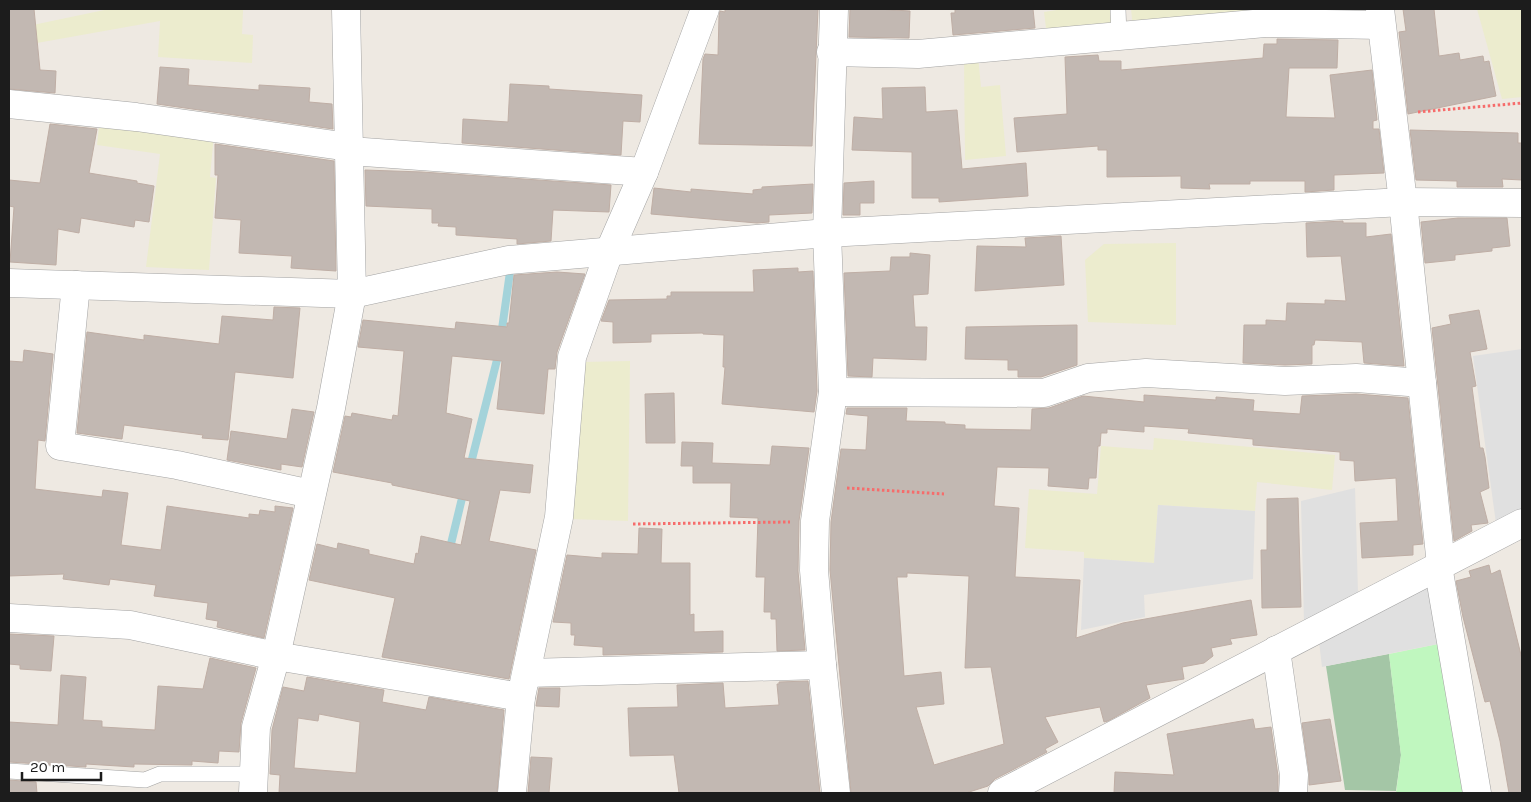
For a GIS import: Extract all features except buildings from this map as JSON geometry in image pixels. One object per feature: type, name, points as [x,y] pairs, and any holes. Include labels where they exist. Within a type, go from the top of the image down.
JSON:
[{"type":"street","points":[[253,784],[256,727],[276,656],[331,408],[352,294],[346,9]]},
{"type":"street","points":[[512,793],[524,685],[559,518],[572,357],[609,252],[644,172],[705,9]]},
{"type":"street","points":[[834,9],[831,52],[827,233],[833,392],[815,521],[814,570],[836,793]]},
{"type":"street","points":[[831,52],[918,54],[1265,23],[1381,17],[1403,202],[1439,566],[1477,793]]},
{"type":"street","points":[[9,104],[136,117],[350,149],[644,172]]},
{"type":"street","points":[[9,283],[352,294],[509,260],[827,233],[1403,202],[1522,202]]},
{"type":"street","points":[[76,284],[60,446],[177,465],[311,494]]},
{"type":"street","points":[[833,392],[1044,393],[1088,378],[1146,373],[1285,381],[1356,378],[1422,383]]},
{"type":"street","points":[[1002,793],[1522,523]]},
{"type":"street","points":[[9,618],[130,625],[276,656],[524,685],[822,665]]},
{"type":"street","points":[[1276,650],[1294,775],[1293,793]]},
{"type":"lane","points":[[1118,9],[1119,36]]},
{"type":"lane","points":[[9,771],[145,780],[160,774],[253,784]]},
{"type":"path","points":[[1393,114],[1522,103]]},
{"type":"path","points":[[820,487],[944,494]]},
{"type":"path","points":[[633,524],[815,521]]},
{"type":"green space","points":[[109,9],[243,9],[242,34],[253,35],[252,63],[158,57],[160,21],[9,48],[9,30]]},
{"type":"green space","points":[[1063,9],[1112,9],[1112,27],[1047,36],[1044,12]]},
{"type":"green space","points":[[1131,9],[1272,9],[1272,18],[1133,28]]},
{"type":"green space","points":[[1477,9],[1522,9],[1522,97],[1502,99]]},
{"type":"green space","points":[[978,56],[981,87],[1000,85],[1006,156],[965,160],[964,59]]},
{"type":"green space","points":[[100,117],[214,134],[210,177],[216,178],[209,270],[146,267],[160,154],[97,145]]},
{"type":"green space","points":[[1176,243],[1176,325],[1088,322],[1085,260],[1104,244]]},
{"type":"green space","points":[[630,361],[628,521],[570,519],[581,362]]},
{"type":"green space","points":[[1154,438],[1335,455],[1332,490],[1257,482],[1255,511],[1158,505],[1154,563],[1084,558],[1084,552],[1025,548],[1029,489],[1097,494],[1101,446],[1153,450]]},
{"type":"green space","points":[[1443,643],[1470,793],[1396,793],[1401,755],[1389,654]]},
{"type":"green space","points":[[1389,654],[1401,755],[1396,791],[1345,790],[1326,666]]},
{"type":"shaded area","points":[[1522,349],[1522,509],[1496,523],[1473,356]]},
{"type":"shaded area","points":[[1355,488],[1358,594],[1304,622],[1301,501]]},
{"type":"shaded area","points":[[1158,505],[1255,511],[1253,579],[1144,595],[1145,617],[1081,630],[1084,558],[1154,563]]},
{"type":"shaded area","points":[[1431,584],[1443,643],[1322,667],[1319,641]]},
{"type":"waterway","points":[[501,336],[510,272]]},
{"type":"waterway","points":[[470,467],[499,352]]},
{"type":"waterway","points":[[449,552],[464,490]]}]
